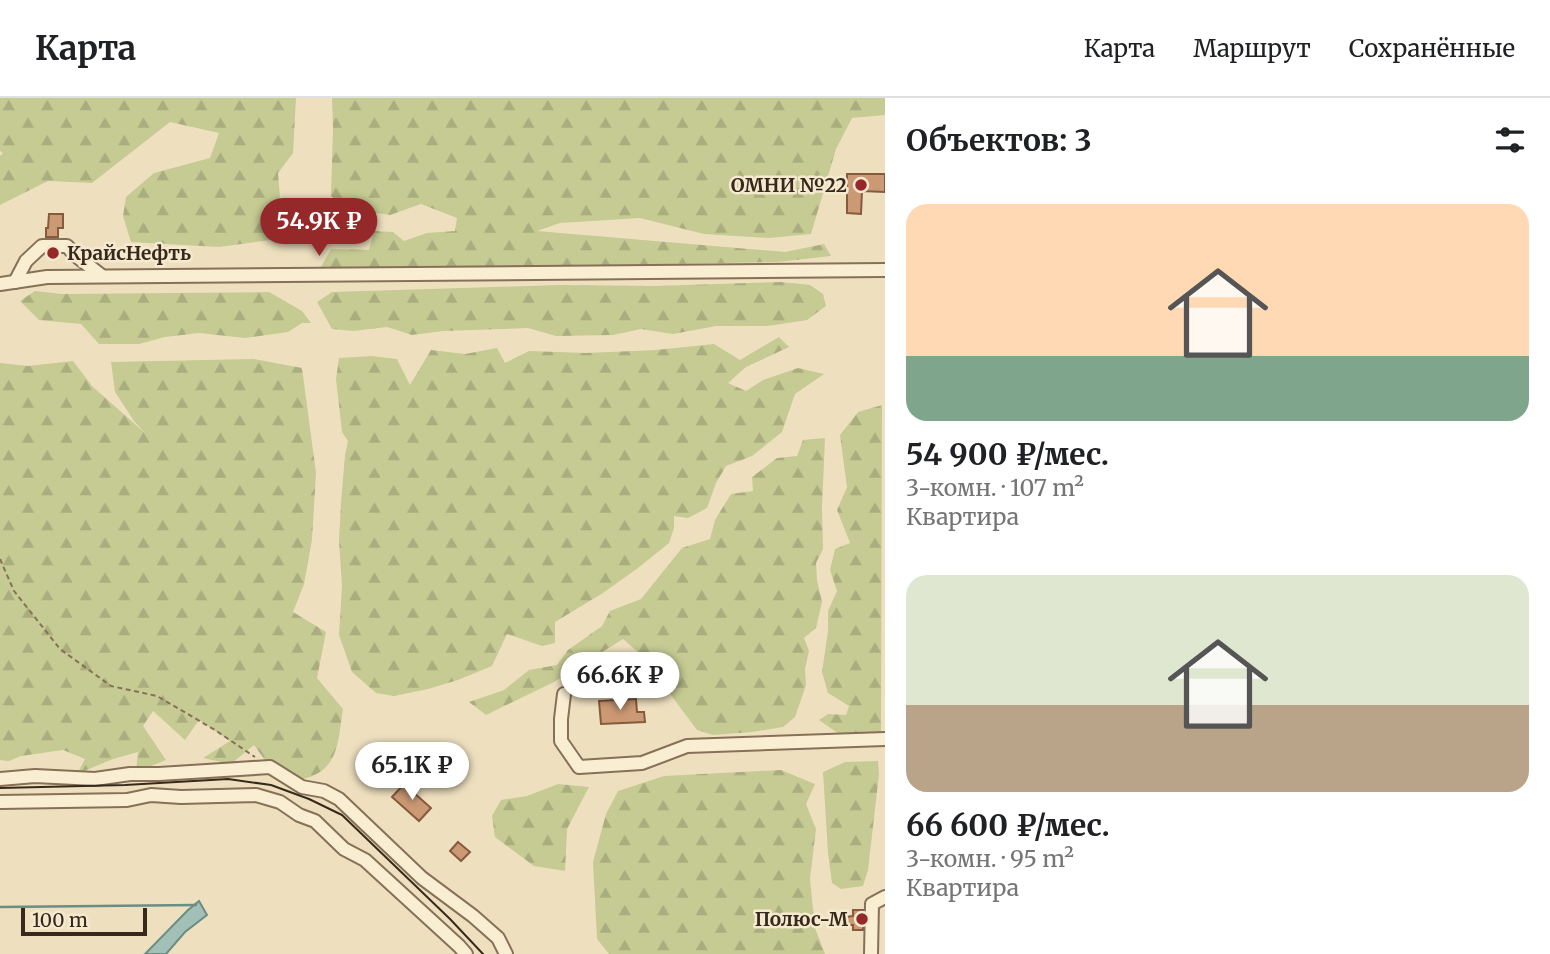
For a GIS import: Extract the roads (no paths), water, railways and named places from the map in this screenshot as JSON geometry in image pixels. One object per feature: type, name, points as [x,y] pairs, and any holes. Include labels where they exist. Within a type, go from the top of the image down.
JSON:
[{"type":"street","points":[[15,282],[26,261],[42,246],[67,246],[102,276]]},
{"type":"street","points":[[0,284],[47,277],[102,276],[885,271]]},
{"type":"street","points":[[564,694],[561,741],[579,767],[642,763],[687,746],[885,740]]},
{"type":"street","points":[[0,779],[34,776],[95,779],[130,774],[270,767],[302,787],[324,791],[339,799],[422,878],[498,938],[506,954]]},
{"type":"street","points":[[0,802],[127,800],[150,795],[256,795],[280,803],[314,821],[344,849],[365,860],[466,954]]},
{"type":"street","points":[[871,954],[872,904],[885,897]]},
{"type":"water","points":[[199,901],[207,915],[185,932],[166,954],[145,954],[188,910]]},
{"type":"waterway","points":[[0,907],[196,905]]},
{"type":"tram line","points":[[0,788],[228,779],[271,785],[342,815],[483,954]]},
{"type":"place","name":"ОМНИ №22","points":[[861,185]]},
{"type":"place","name":"КрайсНефть","points":[[53,253]]},
{"type":"place","name":"Полюс-М","points":[[862,919]]}]
